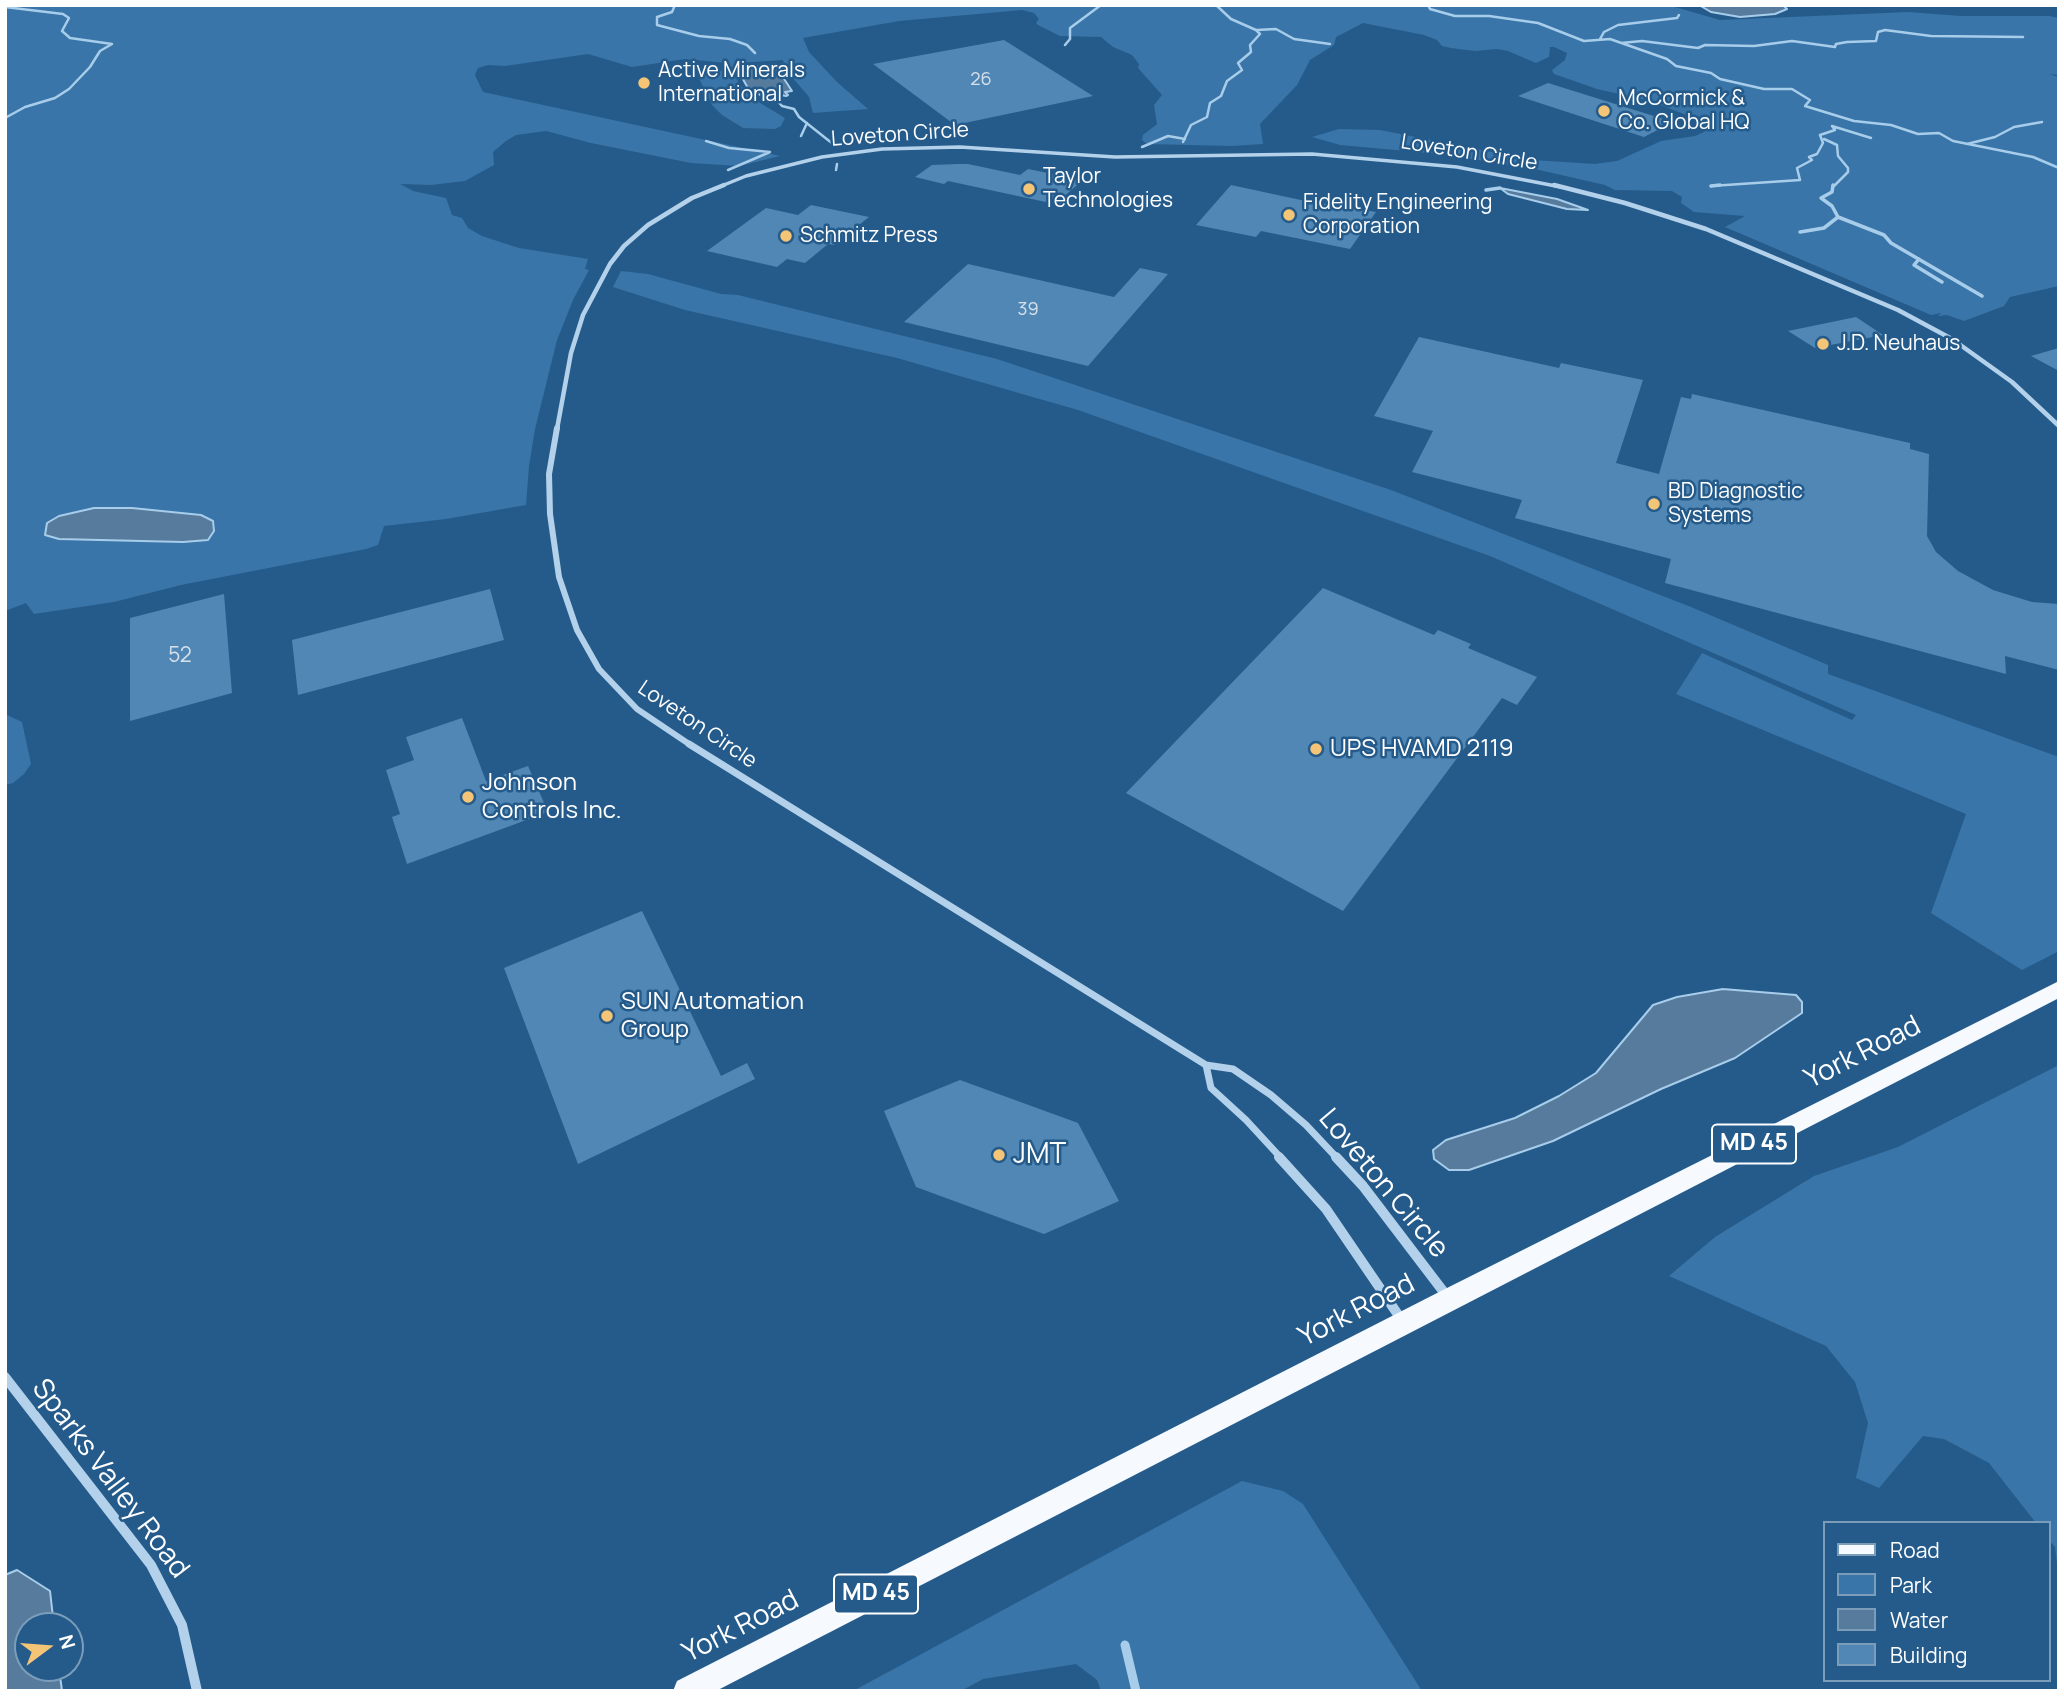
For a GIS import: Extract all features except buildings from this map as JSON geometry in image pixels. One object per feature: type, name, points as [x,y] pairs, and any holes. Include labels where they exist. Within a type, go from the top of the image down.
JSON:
[{"type":"main road","name":"York Road","points":[[687,1691],[1449,1298],[2059,989]]},
{"type":"street","name":"Loveton Circle","points":[[1449,1298],[1363,1186],[1306,1125],[1271,1096],[1233,1069],[1206,1065],[662,727],[637,709],[600,669],[577,630],[559,577],[548,495],[552,451],[571,353],[583,315],[610,264],[624,246],[648,225],[692,198],[746,176],[822,157],[882,149],[960,147],[1115,157],[1312,154],[1436,164],[1522,178],[1615,200],[1695,225],[1758,249],[1879,301],[1952,339],[2012,382],[2059,426]]},
{"type":"street","points":[[1206,1065],[1212,1088],[1254,1129],[1326,1209],[1403,1322]]},
{"type":"street","name":"Sparks Valley Road","points":[[5,1377],[151,1564],[182,1625],[197,1691]]},
{"type":"green space","points":[[5,5],[1668,5],[1720,20],[1908,12],[1961,16],[2049,16],[2059,18],[2059,75],[2049,74],[2059,77],[2059,286],[2010,297],[2004,306],[1964,321],[1947,315],[1938,316],[1941,313],[1931,315],[1725,227],[1745,216],[1694,212],[1681,203],[1682,197],[1672,191],[1615,190],[1605,185],[1535,169],[1440,154],[1340,145],[1312,137],[1339,129],[1380,130],[1532,160],[1595,164],[1617,161],[1661,141],[1695,136],[1712,125],[1650,101],[1597,89],[1554,74],[1552,70],[1565,60],[1567,53],[1554,47],[1550,47],[1549,57],[1536,63],[1508,51],[1451,48],[1442,46],[1437,40],[1424,35],[1363,23],[1336,37],[1334,45],[1310,60],[1297,85],[1260,124],[1263,144],[1232,146],[1147,144],[1142,140],[1143,135],[1157,124],[1154,105],[1162,95],[1138,68],[1139,64],[1132,55],[1113,47],[1101,37],[1060,36],[1038,25],[1036,23],[1039,19],[1034,13],[1022,10],[899,21],[803,38],[809,52],[837,82],[868,109],[813,113],[809,97],[786,70],[783,60],[739,63],[733,70],[739,84],[757,101],[785,118],[781,126],[775,129],[743,128],[712,105],[697,74],[721,71],[727,63],[685,59],[632,67],[588,54],[505,66],[488,65],[478,68],[475,75],[483,92],[780,156],[739,166],[691,163],[546,131],[516,135],[506,141],[493,152],[494,165],[465,181],[431,185],[400,184],[413,191],[446,198],[452,215],[462,218],[468,228],[482,236],[519,248],[588,259],[585,269],[589,270],[557,340],[535,429],[526,505],[446,519],[384,526],[378,545],[366,549],[181,585],[114,602],[34,614],[26,603],[5,611]]},
{"type":"green space","points":[[621,271],[648,274],[721,294],[738,295],[997,359],[1391,490],[1691,607],[1828,665],[1828,674],[2059,757],[2059,951],[2022,970],[1931,913],[1966,814],[1676,694],[1702,653],[1852,720],[1856,715],[1490,556],[1078,410],[897,358],[685,310],[613,287]]},
{"type":"green space","points":[[5,714],[22,722],[31,764],[13,783],[5,785]]},
{"type":"green space","points":[[2059,1065],[2059,1579],[2055,1547],[2050,1541],[2050,1521],[2034,1521],[1989,1463],[1944,1439],[1923,1436],[1879,1488],[1856,1478],[1868,1423],[1855,1382],[1826,1346],[1669,1276],[1715,1237],[1814,1176],[1898,1147]]},
{"type":"green space","points":[[1242,1481],[1283,1491],[1303,1504],[1422,1691],[1101,1691],[1097,1680],[1076,1664],[983,1679],[961,1691],[853,1691]]},
{"type":"water","points":[[1699,5],[1783,5],[1787,9],[1775,14],[1740,17],[1711,12]]},
{"type":"water","points":[[775,65],[792,91],[785,92],[788,95],[786,96],[770,93],[779,98],[776,99],[750,92],[738,70],[740,67]]},
{"type":"water","points":[[1500,188],[1557,199],[1588,210],[1567,209],[1508,194]]},
{"type":"water","points":[[94,508],[132,508],[201,515],[213,521],[214,531],[208,540],[183,542],[59,539],[45,535],[47,523],[59,516]]},
{"type":"water","points":[[1723,989],[1796,995],[1802,1002],[1802,1013],[1735,1058],[1661,1089],[1553,1141],[1469,1170],[1449,1170],[1434,1159],[1433,1150],[1446,1140],[1515,1118],[1559,1096],[1596,1073],[1653,1005],[1677,997]]},
{"type":"water","points":[[17,1570],[50,1591],[52,1612],[14,1612],[14,1682],[61,1682],[62,1691],[5,1691],[5,1575]]},
{"type":"waterway","points":[[675,5],[672,12],[657,17],[657,25],[699,36],[730,39],[747,45],[755,53]]},
{"type":"waterway","points":[[1065,45],[1070,39],[1070,28],[1101,5]]},
{"type":"waterway","points":[[1216,5],[1231,19],[1256,30]]},
{"type":"waterway","points":[[1428,5],[1430,9],[1455,16],[1489,16],[1538,23],[1584,41],[1610,39],[1621,43]]},
{"type":"waterway","points":[[5,7],[63,14],[69,18],[62,31],[70,38],[112,44],[100,51],[90,67],[69,89],[55,98],[25,107],[5,118]]},
{"type":"waterway","points":[[1600,39],[1604,32],[1618,25],[1677,18],[1679,15]]},
{"type":"waterway","points":[[1256,30],[1276,29],[1294,39],[1330,44]]},
{"type":"waterway","points":[[1184,139],[1191,125],[1207,117],[1210,103],[1221,96],[1227,81],[1242,70],[1238,63],[1251,52],[1250,45],[1260,34],[1256,30]]},
{"type":"waterway","points":[[1621,43],[1642,41],[1698,48],[1705,45],[1754,46],[1792,41],[1835,47],[1836,44],[1847,42],[1876,41],[1878,32],[1885,30],[1931,36],[2023,37]]},
{"type":"waterway","points":[[1621,43],[1667,59],[1676,66],[1711,73],[1720,79],[1764,89],[1792,89],[1810,100],[1805,106],[1854,121],[1891,125],[1918,134],[1939,133],[1953,141],[1967,144]]},
{"type":"waterway","points":[[776,99],[782,106],[794,109],[807,123]]},
{"type":"waterway","points":[[1967,144],[1995,137],[2014,127],[2042,122]]},
{"type":"waterway","points":[[801,136],[807,123]]},
{"type":"waterway","points":[[807,123],[833,144]]},
{"type":"waterway","points":[[1720,185],[1711,186],[1800,180],[1797,168],[1812,160],[1809,157],[1817,154],[1823,143],[1820,135],[1835,130],[1832,126],[1871,138]]},
{"type":"waterway","points":[[1142,147],[1168,136],[1184,139]]},
{"type":"waterway","points":[[1824,139],[1837,145],[1838,156],[1848,168],[1848,172],[1833,187]]},
{"type":"waterway","points":[[706,141],[729,148],[770,152],[728,170]]},
{"type":"waterway","points":[[1967,144],[2033,157],[2059,168]]},
{"type":"waterway","points":[[836,170],[837,164]]},
{"type":"waterway","points":[[1833,185],[1832,192],[1821,198],[1832,206],[1838,217]]},
{"type":"waterway","points":[[1486,190],[1500,188]]},
{"type":"waterway","points":[[1800,232],[1824,228],[1838,217]]},
{"type":"waterway","points":[[1838,217],[1884,235],[1891,243],[1919,259]]},
{"type":"waterway","points":[[1919,259],[1982,296]]},
{"type":"waterway","points":[[1919,259],[1914,265],[1942,282]]},
{"type":"waterway","points":[[1125,1645],[1136,1691]]},
{"type":"place","name":"Active Minerals International","points":[[644,83]]},
{"type":"place","name":"McCormick & Co. Global HQ","points":[[1604,111]]},
{"type":"place","name":"Taylor Technologies","points":[[1029,189]]},
{"type":"place","name":"Fidelity Engineering Corporation","points":[[1289,215]]},
{"type":"place","name":"Schmitz Press","points":[[786,236]]},
{"type":"place","name":"J.D. Neuhaus","points":[[1823,344]]},
{"type":"place","name":"BD Diagnostic Systems","points":[[1654,504]]},
{"type":"place","name":"UPS HVAMD 2119","points":[[1316,749]]},
{"type":"place","name":"Johnson Controls Inc.","points":[[468,797]]},
{"type":"place","name":"SUN Automation Group","points":[[607,1016]]},
{"type":"place","name":"JMT","points":[[999,1155]]}]
